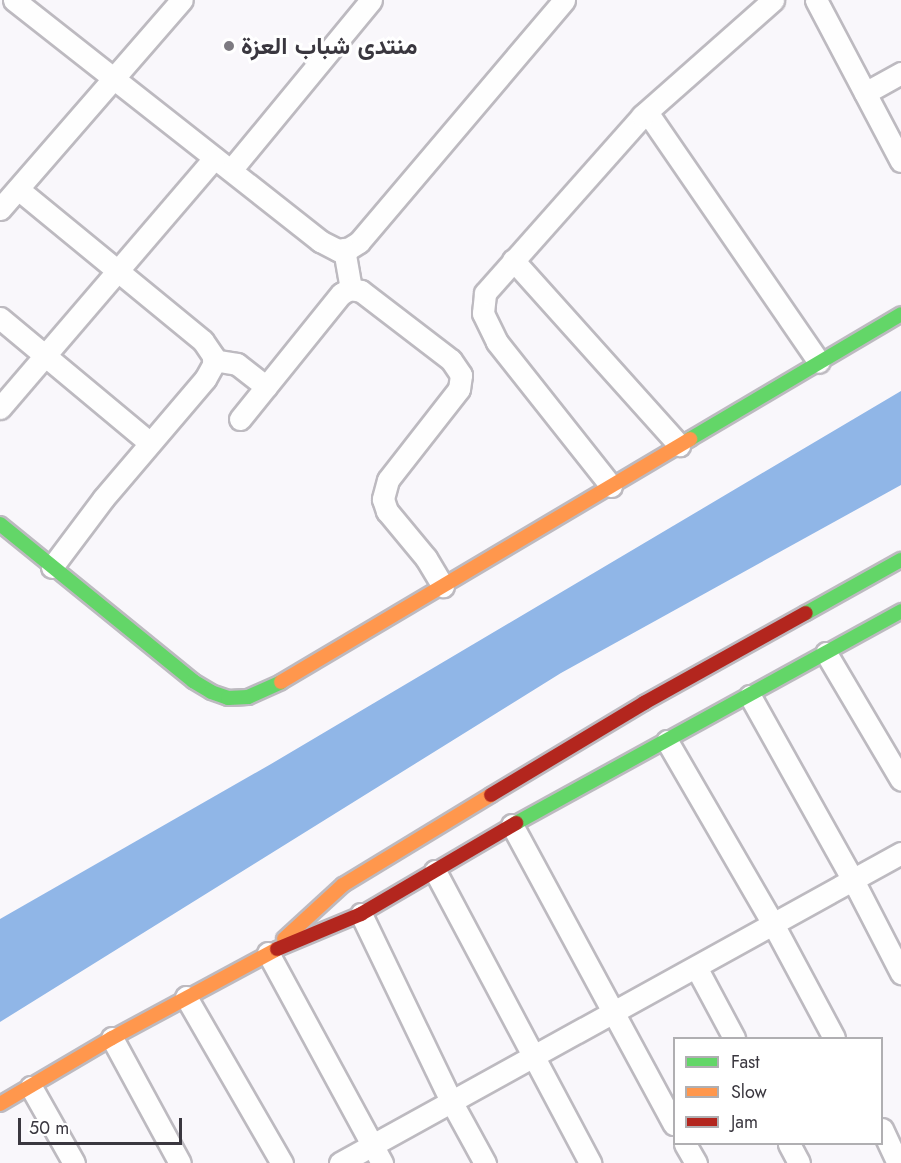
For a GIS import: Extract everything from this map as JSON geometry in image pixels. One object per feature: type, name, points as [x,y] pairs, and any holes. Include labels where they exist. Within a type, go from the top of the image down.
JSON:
[{"type":"street","points":[[14,0],[320,241],[338,250],[359,242],[564,0]]},
{"type":"street","points":[[0,209],[182,0]]},
{"type":"street","points":[[0,408],[117,271],[223,164],[371,0]]},
{"type":"street","points":[[611,486],[497,342],[487,325],[482,301],[484,294],[647,112],[773,0]]},
{"type":"street","points":[[816,0],[901,160]]},
{"type":"street","points":[[865,93],[901,72]]},
{"type":"street","points":[[647,112],[819,362]]},
{"type":"street","points":[[18,189],[203,341],[213,360],[212,369],[205,379],[150,443],[52,567]]},
{"type":"street","points":[[344,249],[351,289]]},
{"type":"street","points":[[513,260],[679,446]]},
{"type":"street","points":[[240,419],[341,294],[351,289],[360,291],[451,360],[461,375],[459,389],[388,480],[383,493],[387,511],[426,558],[443,586]]},
{"type":"street","points":[[0,524],[192,681],[211,692],[228,698],[248,697],[262,693],[901,314]]},
{"type":"street","points":[[0,318],[150,443]]},
{"type":"street","points":[[213,360],[237,364],[266,387]]},
{"type":"street","points":[[268,953],[343,885],[645,703],[901,560]]},
{"type":"street","points":[[0,1104],[112,1038],[268,953],[362,914],[512,825],[901,611]]},
{"type":"street","points":[[826,653],[901,780]]},
{"type":"street","points":[[750,696],[853,880],[901,973]]},
{"type":"street","points":[[667,741],[773,924],[833,1037]]},
{"type":"street","points":[[512,825],[673,1120]]},
{"type":"street","points":[[340,1163],[378,1154],[451,1101],[901,854]]},
{"type":"street","points":[[435,870],[590,1163]]},
{"type":"street","points":[[362,914],[451,1101],[485,1163]]},
{"type":"street","points":[[268,953],[378,1154]]},
{"type":"street","points":[[696,967],[733,1037]]},
{"type":"street","points":[[186,997],[282,1163]]},
{"type":"street","points":[[112,1038],[180,1163]]},
{"type":"street","points":[[31,1087],[74,1163]]},
{"type":"street","points":[[883,1131],[898,1163]]},
{"type":"street","points":[[686,1145],[696,1163]]},
{"type":"street","points":[[790,1145],[799,1163]]},
{"type":"water","points":[[901,391],[901,485],[561,673],[0,1022],[0,919],[271,764]]},
{"type":"traffic: fast","points":[[690,439],[901,314]]},
{"type":"traffic: fast","points":[[0,524],[193,681],[211,692],[228,698],[248,697],[281,682]]},
{"type":"traffic: fast","points":[[806,613],[901,560]]},
{"type":"traffic: fast","points":[[516,823],[901,611]]},
{"type":"traffic: slow","points":[[281,682],[690,439]]},
{"type":"traffic: slow","points":[[284,939],[343,885],[491,795]]},
{"type":"traffic: slow","points":[[0,1104],[112,1038],[277,949]]},
{"type":"traffic: jam","points":[[491,795],[644,703],[806,613]]},
{"type":"traffic: jam","points":[[277,949],[361,914],[516,823]]},
{"type":"place","name":"منتدى شباب العزة","points":[[229,46]]}]
